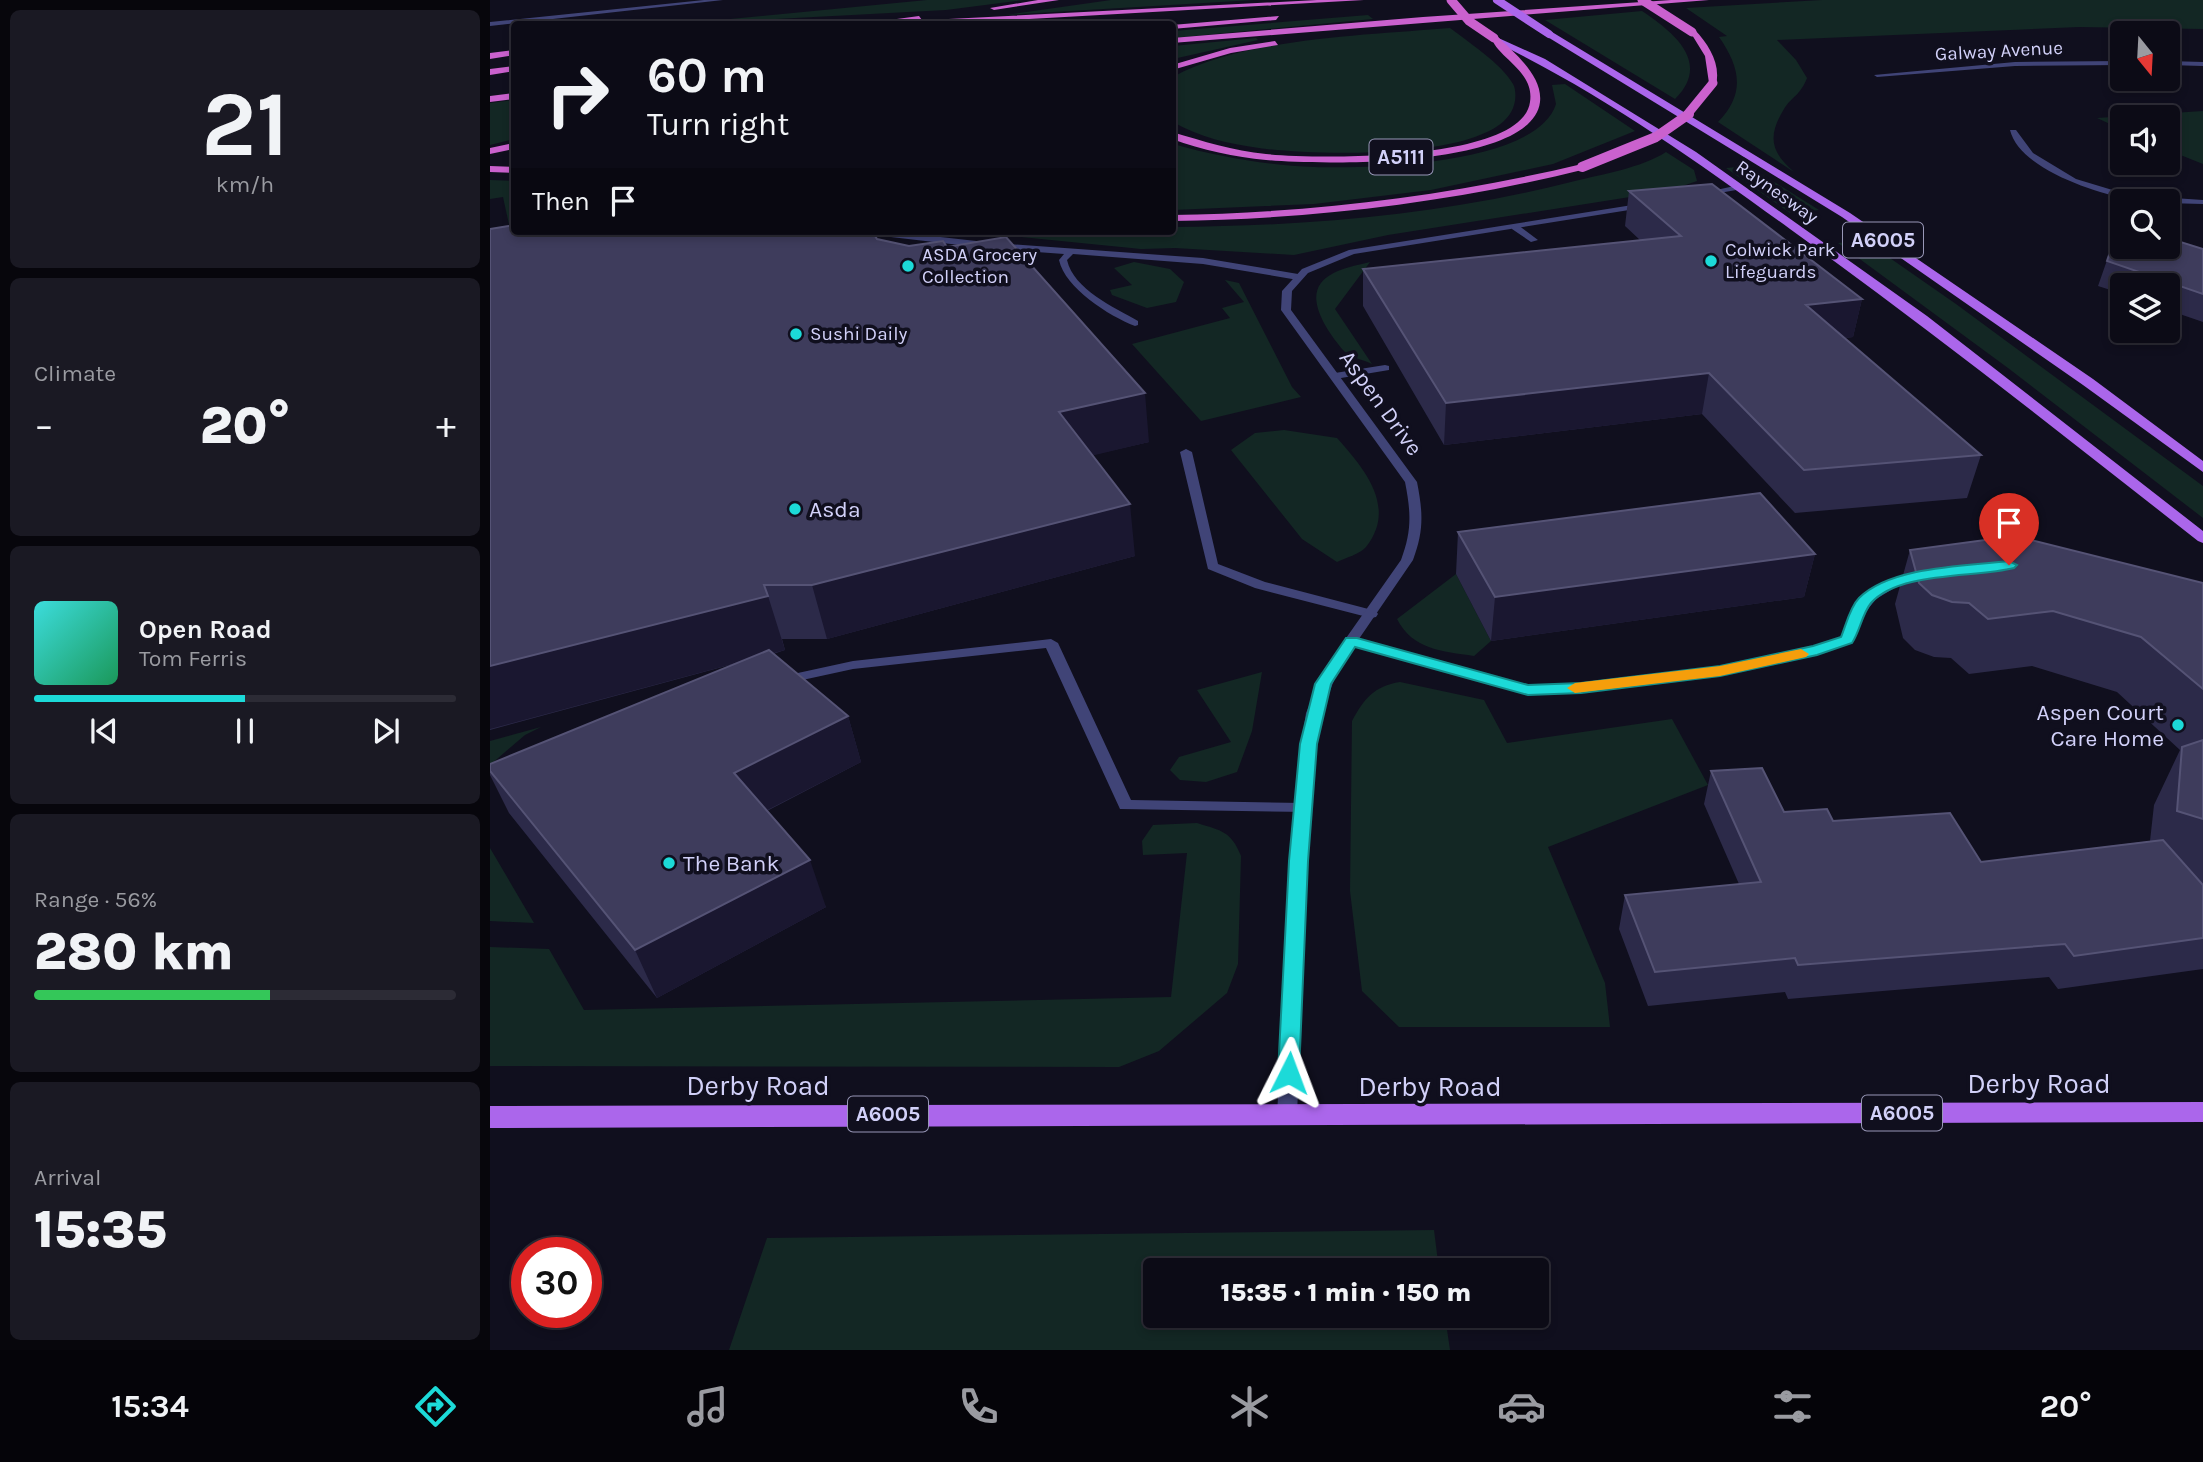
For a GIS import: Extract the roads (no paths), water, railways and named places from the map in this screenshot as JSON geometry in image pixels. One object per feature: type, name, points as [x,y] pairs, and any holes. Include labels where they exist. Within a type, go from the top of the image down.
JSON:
[{"type":"highway","points":[[888,21],[1055,0]]},
{"type":"highway","points":[[962,21],[1360,0]]},
{"type":"highway","points":[[1116,21],[1374,0]]},
{"type":"highway","points":[[1493,1],[1516,0]]},
{"type":"highway","points":[[1176,218],[1268,216],[1377,207],[1505,187],[1582,167],[1669,130],[1706,96],[1713,83],[1714,70],[1710,55],[1692,32],[1642,0]]},
{"type":"highway","points":[[1176,41],[1705,0]]},
{"type":"highway","points":[[1449,2],[1461,4]]},
{"type":"highway","name":"Raynesway","points":[[1449,2],[1469,21],[1494,38]]},
{"type":"highway","points":[[1176,67],[1230,51],[1307,38],[1582,8]]},
{"type":"highway","points":[[1176,27],[1286,17]]},
{"type":"highway","name":"A5111","points":[[1176,136],[1228,151],[1302,159],[1377,159],[1469,146],[1518,127],[1528,120],[1535,107],[1534,89],[1527,76],[1494,38]]},
{"type":"highway","points":[[490,56],[511,53]]},
{"type":"highway","points":[[490,72],[511,69]]},
{"type":"highway","points":[[490,99],[511,96]]},
{"type":"highway","points":[[490,151],[511,147]]},
{"type":"highway","points":[[490,169],[511,170]]},
{"type":"main road","name":"Raynesway","points":[[1493,1],[1846,215],[2088,382],[2203,468]]},
{"type":"main road","name":"Raynesway","points":[[1494,38],[1542,61],[1693,154],[1923,319],[2203,538]]},
{"type":"main road","name":"Derby Road","points":[[490,1117],[2203,1112]]},
{"type":"street","points":[[519,21],[720,0]]},
{"type":"street","points":[[490,24],[511,22]]},
{"type":"street","name":"Galway Avenue","points":[[1877,75],[2015,64],[2110,62]]},
{"type":"street","points":[[2180,63],[2203,64]]},
{"type":"street","points":[[2013,132],[2030,155],[2073,181],[2129,197],[2203,202]]},
{"type":"street","points":[[1684,197],[1739,187]]},
{"type":"street","points":[[900,235],[994,246],[1203,261],[1298,276],[1315,265],[1352,252],[1657,203]]},
{"type":"street","points":[[1515,227],[1534,240]]},
{"type":"street","points":[[896,247],[909,236]]},
{"type":"street","points":[[986,256],[994,246]]},
{"type":"street","points":[[1070,252],[1063,260],[1067,273],[1096,300],[1135,323]]},
{"type":"street","name":"Aspen Drive","points":[[1287,1116],[1303,808],[1315,709],[1323,684],[1407,560],[1414,541],[1417,510],[1407,472],[1286,310],[1287,291],[1298,276]]},
{"type":"street","points":[[1335,376],[1385,368]]},
{"type":"street","points":[[1186,452],[1212,566],[1260,585],[1371,614]]},
{"type":"street","points":[[1352,641],[1528,690],[1581,688],[1720,671],[1817,650],[1847,640],[1863,602],[1878,590],[1938,573]]},
{"type":"street","points":[[768,683],[853,665],[1051,643],[1126,805],[1303,808]]},
{"type":"place","name":"Colwick Park Lifeguards","points":[[1711,261]]},
{"type":"place","name":"ASDA Grocery Collection","points":[[908,266]]},
{"type":"place","name":"Sushi Daily","points":[[796,334]]},
{"type":"place","name":"Asda","points":[[795,509]]},
{"type":"place","name":"Aspen Court Care Home","points":[[2178,725]]},
{"type":"place","name":"The Bank","points":[[669,863]]}]
